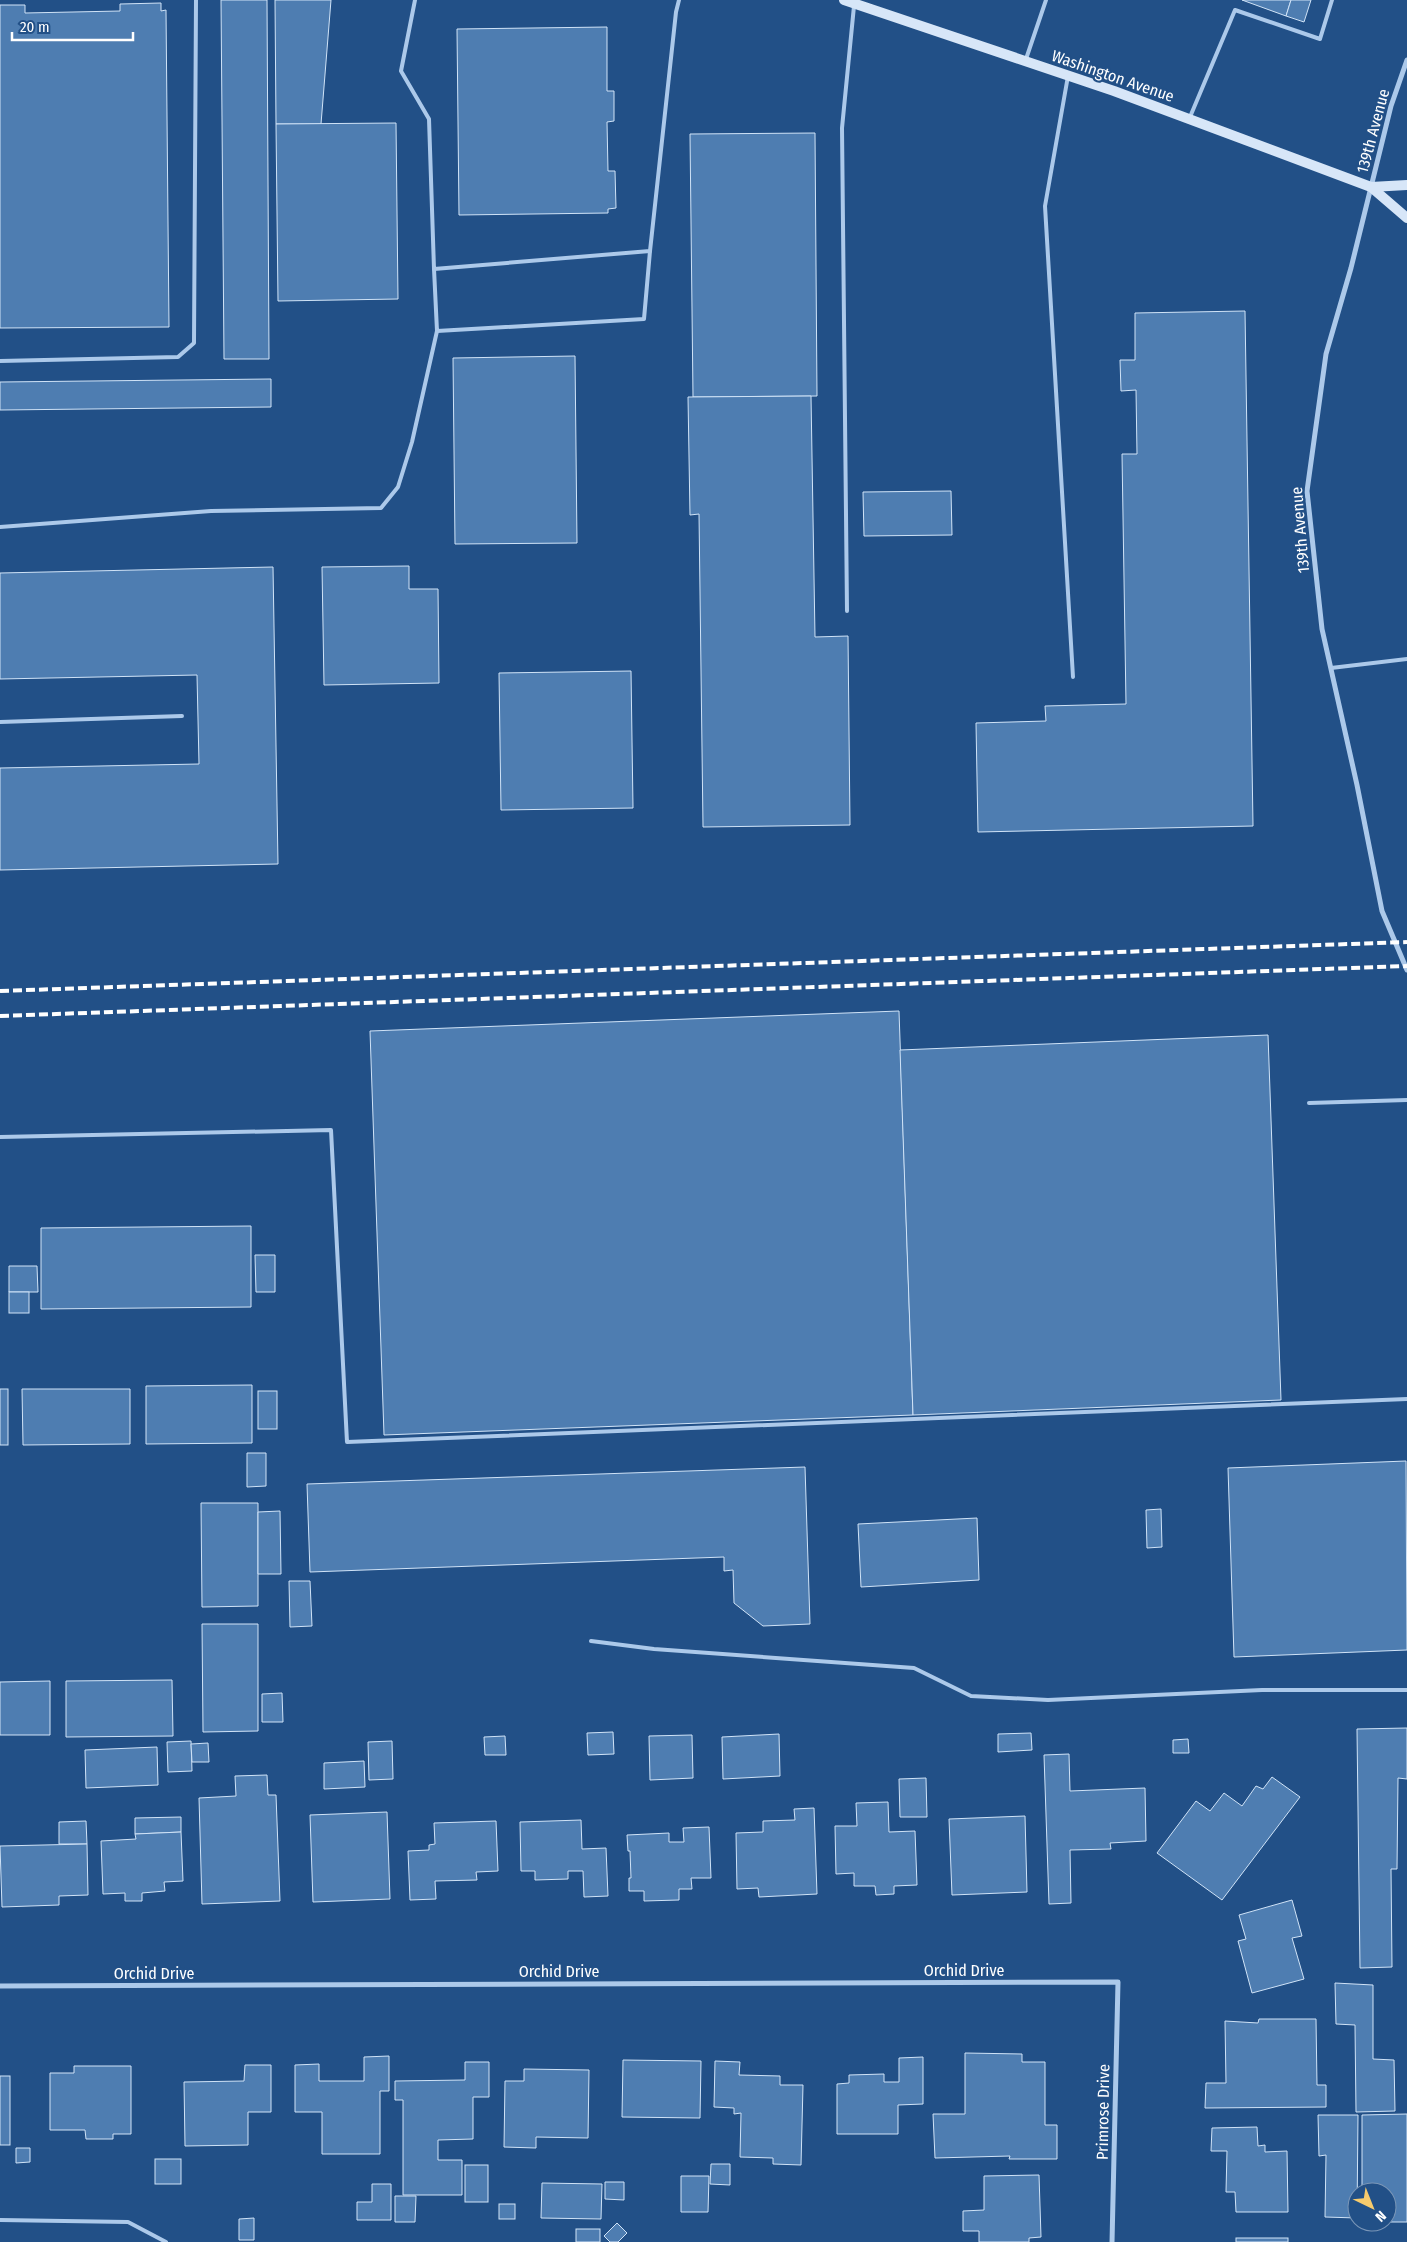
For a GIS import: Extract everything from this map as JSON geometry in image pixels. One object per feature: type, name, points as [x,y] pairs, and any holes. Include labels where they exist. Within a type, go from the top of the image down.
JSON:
[{"type":"main road","name":"Washington Avenue","points":[[844,0],[1026,61],[1371,187],[1407,218]]},
{"type":"main road","name":"Washington Avenue","points":[[1371,187],[1407,185]]},
{"type":"street","name":"139th Avenue","points":[[1407,60],[1391,106],[1351,268],[1326,354],[1307,491],[1322,629],[1358,785],[1382,911],[1407,970]]},
{"type":"street","name":"Orchid Drive","points":[[0,1986],[1118,1982]]},
{"type":"street","name":"Primrose Drive","points":[[1112,2242],[1118,1982]]},
{"type":"lane","points":[[0,361],[178,357],[194,343],[196,0]]},
{"type":"lane","points":[[0,527],[211,511],[381,508],[398,487],[412,442],[437,331],[429,119],[401,71],[415,0]]},
{"type":"lane","points":[[437,331],[644,319],[676,12],[679,0]]},
{"type":"lane","points":[[1026,61],[1046,0]]},
{"type":"lane","points":[[1190,120],[1235,10],[1320,39],[1332,0]]},
{"type":"lane","points":[[847,612],[842,128],[854,4]]},
{"type":"lane","points":[[1068,76],[1045,206],[1073,677]]},
{"type":"lane","points":[[434,269],[650,251]]},
{"type":"lane","points":[[1331,668],[1407,659]]},
{"type":"lane","points":[[0,722],[182,716]]},
{"type":"lane","points":[[1309,1103],[1407,1100]]},
{"type":"lane","points":[[0,1137],[331,1130],[346,1442],[1407,1399]]},
{"type":"lane","points":[[591,1641],[654,1649],[914,1668],[971,1696],[1048,1700],[1262,1690],[1407,1690]]},
{"type":"lane","points":[[0,2220],[128,2222],[166,2242]]},
{"type":"building","points":[[221,0],[267,0],[269,359],[224,359]]},
{"type":"building","points":[[275,0],[331,0],[321,124],[276,124]]},
{"type":"building","points":[[1242,0],[1291,0],[1286,16]]},
{"type":"building","points":[[1291,0],[1311,0],[1304,22],[1286,16]]},
{"type":"building","points":[[161,3],[161,11],[166,10],[169,327],[0,328],[0,5],[25,5],[25,13],[120,11],[120,4]]},
{"type":"building","points":[[607,27],[607,91],[614,91],[614,121],[607,122],[608,171],[615,171],[616,208],[608,209],[608,213],[459,215],[457,29]]},
{"type":"building","points":[[396,123],[398,299],[278,301],[276,124]]},
{"type":"building","points":[[815,133],[817,396],[693,397],[690,134]]},
{"type":"building","points":[[1245,311],[1253,826],[978,832],[976,723],[1046,721],[1045,706],[1126,704],[1122,454],[1137,454],[1136,390],[1121,391],[1120,360],[1135,360],[1135,313]]},
{"type":"building","points":[[575,356],[577,543],[455,544],[453,358]]},
{"type":"building","points":[[271,379],[271,407],[0,410],[0,382]]},
{"type":"building","points":[[811,396],[815,637],[848,636],[850,825],[703,827],[699,514],[690,515],[688,397]]},
{"type":"building","points":[[951,491],[952,535],[864,536],[863,492]]},
{"type":"building","points":[[409,566],[409,589],[438,589],[439,683],[324,685],[322,567]]},
{"type":"building","points":[[273,567],[278,864],[0,870],[0,768],[199,764],[197,675],[0,679],[0,573]]},
{"type":"building","points":[[631,671],[633,808],[501,810],[499,673]]},
{"type":"building","points":[[899,1011],[913,1415],[384,1435],[370,1031]]},
{"type":"building","points":[[1268,1035],[1281,1400],[913,1415],[900,1050]]},
{"type":"building","points":[[251,1226],[251,1307],[41,1309],[41,1228]]},
{"type":"building","points":[[255,1255],[275,1255],[275,1292],[256,1292]]},
{"type":"building","points":[[9,1266],[37,1266],[38,1292],[9,1292]]},
{"type":"building","points":[[9,1292],[29,1292],[29,1313],[9,1313]]},
{"type":"building","points":[[252,1385],[252,1443],[146,1444],[146,1386]]},
{"type":"building","points":[[0,1389],[8,1389],[8,1445],[0,1445]]},
{"type":"building","points":[[22,1389],[130,1389],[130,1444],[23,1445]]},
{"type":"building","points":[[258,1391],[277,1391],[277,1429],[258,1429]]},
{"type":"building","points":[[247,1453],[266,1453],[266,1486],[247,1487]]},
{"type":"building","points":[[1406,1461],[1407,1650],[1234,1657],[1228,1468]]},
{"type":"building","points":[[805,1467],[810,1624],[763,1626],[734,1603],[733,1570],[724,1571],[724,1557],[310,1572],[307,1484]]},
{"type":"building","points":[[201,1503],[258,1503],[258,1606],[202,1607]]},
{"type":"building","points":[[1161,1509],[1162,1547],[1147,1548],[1146,1510]]},
{"type":"building","points":[[280,1511],[281,1574],[258,1574],[258,1512]]},
{"type":"building","points":[[977,1518],[979,1580],[861,1587],[858,1524]]},
{"type":"building","points":[[289,1581],[310,1581],[312,1626],[290,1627]]},
{"type":"building","points":[[202,1624],[258,1624],[258,1731],[203,1732]]},
{"type":"building","points":[[172,1680],[173,1736],[66,1737],[66,1681]]},
{"type":"building","points":[[50,1681],[50,1735],[0,1735],[0,1682]]},
{"type":"building","points":[[282,1693],[283,1722],[262,1722],[262,1694]]},
{"type":"building","points":[[1407,1728],[1407,1779],[1398,1778],[1397,1869],[1391,1869],[1392,1967],[1360,1968],[1357,1729]]},
{"type":"building","points":[[613,1732],[614,1754],[588,1755],[587,1733]]},
{"type":"building","points":[[1031,1733],[1032,1750],[998,1752],[998,1734]]},
{"type":"building","points":[[779,1734],[780,1776],[723,1779],[722,1737]]},
{"type":"building","points":[[692,1735],[693,1778],[650,1780],[649,1736]]},
{"type":"building","points":[[505,1736],[506,1755],[485,1755],[484,1737]]},
{"type":"building","points":[[1188,1739],[1189,1753],[1173,1753],[1173,1740]]},
{"type":"building","points":[[191,1741],[192,1771],[168,1772],[167,1742]]},
{"type":"building","points":[[392,1741],[393,1779],[369,1780],[368,1742]]},
{"type":"building","points":[[208,1743],[209,1762],[192,1762],[191,1744]]},
{"type":"building","points":[[157,1747],[158,1785],[86,1788],[85,1750]]},
{"type":"building","points":[[1069,1754],[1070,1791],[1145,1788],[1146,1841],[1110,1843],[1111,1849],[1070,1850],[1071,1903],[1049,1904],[1044,1755]]},
{"type":"building","points":[[364,1761],[365,1787],[324,1789],[324,1763]]},
{"type":"building","points":[[267,1775],[268,1795],[276,1795],[280,1901],[202,1904],[199,1798],[236,1796],[235,1776]]},
{"type":"building","points":[[1272,1777],[1300,1797],[1222,1900],[1157,1853],[1196,1801],[1210,1811],[1224,1793],[1242,1806],[1256,1786],[1263,1789]]},
{"type":"building","points":[[926,1778],[927,1817],[900,1817],[899,1779]]},
{"type":"building","points":[[888,1802],[889,1832],[915,1831],[917,1885],[894,1886],[894,1894],[876,1895],[875,1886],[854,1886],[854,1873],[836,1874],[835,1826],[857,1826],[856,1803]]},
{"type":"building","points":[[814,1808],[817,1894],[759,1897],[758,1888],[737,1889],[736,1833],[763,1832],[763,1821],[795,1820],[794,1809]]},
{"type":"building","points":[[387,1812],[390,1899],[313,1902],[310,1815]]},
{"type":"building","points":[[1025,1816],[1027,1892],[952,1895],[949,1819]]},
{"type":"building","points":[[181,1817],[181,1832],[135,1834],[135,1818]]},
{"type":"building","points":[[581,1820],[582,1849],[606,1848],[608,1896],[584,1897],[583,1871],[568,1871],[568,1879],[535,1880],[535,1871],[521,1871],[520,1822]]},
{"type":"building","points":[[86,1821],[87,1844],[59,1844],[59,1822]]},
{"type":"building","points":[[496,1821],[498,1871],[476,1872],[477,1880],[435,1881],[436,1899],[410,1900],[408,1851],[429,1850],[429,1845],[435,1844],[434,1823]]},
{"type":"building","points":[[709,1827],[711,1878],[691,1878],[692,1889],[679,1889],[679,1900],[644,1901],[644,1891],[629,1891],[629,1878],[631,1878],[630,1851],[628,1851],[627,1835],[669,1833],[669,1842],[684,1842],[683,1828]]},
{"type":"building","points":[[181,1832],[183,1881],[164,1882],[165,1891],[142,1893],[142,1901],[125,1901],[125,1893],[103,1894],[101,1841],[136,1839],[135,1834]]},
{"type":"building","points":[[87,1844],[88,1895],[59,1896],[59,1905],[2,1907],[0,1846]]},
{"type":"building","points":[[1292,1900],[1302,1936],[1292,1938],[1304,1979],[1252,1993],[1238,1941],[1246,1939],[1239,1915]]},
{"type":"building","points":[[1335,1983],[1373,1985],[1373,2059],[1394,2060],[1395,2111],[1356,2112],[1355,2025],[1336,2024]]},
{"type":"building","points":[[1259,2019],[1316,2019],[1317,2085],[1326,2085],[1326,2107],[1205,2108],[1206,2083],[1226,2083],[1225,2021],[1258,2023]]},
{"type":"building","points":[[965,2053],[1022,2054],[1022,2062],[1045,2062],[1045,2125],[1057,2125],[1057,2159],[1009,2159],[1010,2156],[935,2158],[933,2114],[965,2114]]},
{"type":"building","points":[[389,2056],[389,2091],[380,2091],[380,2154],[322,2154],[322,2112],[295,2112],[295,2065],[319,2064],[319,2081],[364,2081],[364,2057]]},
{"type":"building","points":[[923,2057],[923,2104],[898,2105],[898,2134],[837,2134],[837,2084],[849,2083],[849,2075],[884,2074],[884,2082],[899,2082],[899,2058]]},
{"type":"building","points":[[623,2060],[701,2061],[700,2118],[622,2117]]},
{"type":"building","points":[[715,2061],[740,2062],[739,2075],[780,2076],[780,2085],[803,2085],[801,2165],[773,2164],[773,2158],[740,2157],[741,2113],[734,2114],[734,2108],[714,2107]]},
{"type":"building","points":[[465,2062],[489,2062],[489,2097],[473,2097],[473,2139],[438,2140],[438,2160],[462,2160],[462,2195],[403,2195],[403,2100],[395,2100],[395,2081],[465,2080]]},
{"type":"building","points":[[245,2065],[271,2065],[271,2112],[248,2112],[248,2145],[185,2146],[184,2082],[244,2081]]},
{"type":"building","points":[[74,2066],[131,2066],[131,2134],[113,2134],[113,2139],[86,2139],[85,2130],[50,2130],[50,2073],[74,2073]]},
{"type":"building","points":[[524,2069],[589,2070],[588,2138],[536,2137],[536,2148],[504,2147],[505,2081],[524,2081]]},
{"type":"building","points":[[0,2076],[10,2076],[10,2145],[0,2145]]},
{"type":"building","points":[[1407,2114],[1407,2222],[1397,2222],[1397,2182],[1362,2182],[1362,2115]]},
{"type":"building","points":[[1318,2115],[1358,2115],[1357,2182],[1347,2182],[1347,2218],[1325,2217],[1326,2155],[1319,2156]]},
{"type":"building","points":[[1257,2127],[1258,2146],[1265,2145],[1265,2152],[1287,2151],[1288,2212],[1236,2212],[1235,2192],[1226,2192],[1227,2151],[1211,2151],[1212,2128]]},
{"type":"building","points":[[16,2148],[30,2148],[30,2162],[16,2163]]},
{"type":"building","points":[[155,2159],[181,2159],[181,2184],[155,2184]]},
{"type":"building","points":[[711,2164],[730,2164],[730,2185],[710,2184]]},
{"type":"building","points":[[465,2165],[488,2165],[488,2202],[465,2202]]},
{"type":"building","points":[[1039,2175],[1041,2237],[1029,2238],[1029,2242],[979,2242],[979,2231],[963,2231],[963,2211],[984,2210],[984,2176]]},
{"type":"building","points":[[681,2176],[709,2176],[708,2212],[681,2212]]},
{"type":"building","points":[[605,2182],[624,2182],[624,2200],[605,2199]]},
{"type":"building","points":[[542,2183],[602,2184],[601,2219],[541,2218]]},
{"type":"building","points":[[372,2184],[391,2184],[391,2220],[357,2220],[357,2202],[372,2202]]},
{"type":"building","points":[[395,2196],[416,2196],[415,2222],[395,2222]]},
{"type":"building","points":[[499,2204],[515,2204],[515,2219],[499,2219]]},
{"type":"building","points":[[254,2218],[254,2240],[239,2240],[239,2219]]},
{"type":"building","points":[[617,2223],[627,2233],[618,2242],[610,2242],[604,2236]]},
{"type":"building","points":[[576,2229],[600,2229],[600,2242],[576,2242]]},
{"type":"building","points":[[1236,2238],[1288,2238],[1288,2242],[1236,2242]]},
{"type":"railway","points":[[0,991],[1407,942]]},
{"type":"railway","points":[[0,1016],[1407,966]]}]
